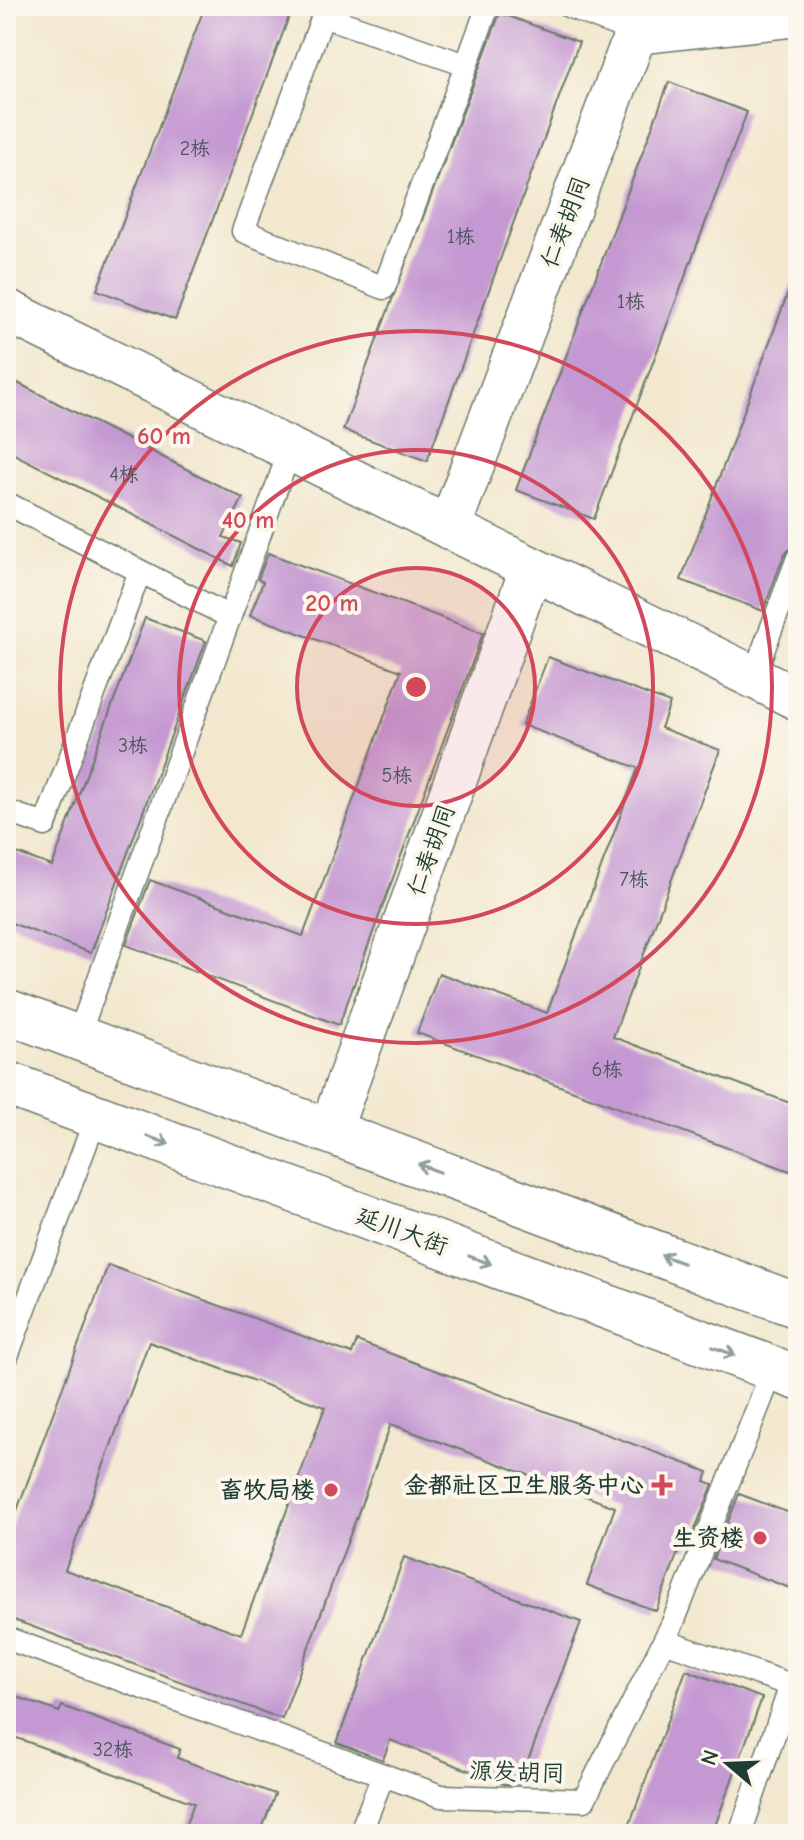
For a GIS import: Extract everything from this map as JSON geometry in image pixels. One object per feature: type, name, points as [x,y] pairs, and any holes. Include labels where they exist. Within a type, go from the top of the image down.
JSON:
[{"type":"main road","points":[[6,1011],[798,1306]]},
{"type":"main road","name":"延川大街","points":[[6,1083],[785,1374]]},
{"type":"street","points":[[641,20],[798,15]]},
{"type":"street","name":"仁寿胡同","points":[[449,528],[641,20]]},
{"type":"street","points":[[6,310],[798,699]]},
{"type":"street","name":"仁寿胡同","points":[[330,1131],[531,569]]},
{"type":"lane","points":[[466,65],[323,16],[243,231],[384,288],[488,6]]},
{"type":"lane","points":[[568,6],[641,20]]},
{"type":"lane","points":[[78,1037],[290,450]]},
{"type":"lane","points":[[6,503],[230,617]]},
{"type":"lane","points":[[753,677],[798,558]]},
{"type":"lane","points":[[6,811],[45,825],[140,571]]},
{"type":"lane","points":[[6,1359],[96,1117]]},
{"type":"lane","name":"源发胡同","points":[[6,1638],[441,1796],[584,1800],[664,1641],[785,1374]]},
{"type":"lane","points":[[664,1641],[791,1685],[740,1834]]},
{"type":"lane","points":[[360,1834],[383,1775]]},
{"type":"building","points":[[205,6],[293,6],[175,320],[97,290]]},
{"type":"building","points":[[500,13],[579,42],[427,461],[343,430]]},
{"type":"building","points":[[669,82],[747,112],[594,519],[516,490]]},
{"type":"building","points":[[795,274],[798,275],[798,544],[785,553],[763,611],[681,580]]},
{"type":"building","points":[[6,377],[243,498],[223,537],[241,543],[233,566],[6,450]]},
{"type":"building","points":[[268,553],[483,633],[339,1025],[126,945],[150,880],[303,936],[401,671],[250,615],[263,582],[258,579]]},
{"type":"building","points":[[145,618],[206,641],[91,953],[6,921],[6,849],[52,866]]},
{"type":"building","points":[[548,657],[670,703],[661,728],[720,750],[613,1037],[798,1106],[798,1174],[417,1033],[439,973],[547,1013],[638,768],[522,725]]},
{"type":"building","name":"畜牧局楼","points":[[108,1265],[352,1354],[357,1341],[708,1472],[705,1481],[713,1484],[687,1549],[680,1547],[656,1611],[587,1585],[615,1507],[391,1424],[282,1719],[6,1617],[6,1540]],"holes":[[[149,1342],[325,1407],[241,1634],[65,1570]]]},
{"type":"building","name":"生资楼","points":[[739,1494],[798,1516],[798,1591],[713,1559]]},
{"type":"building","points":[[404,1557],[581,1622],[519,1784],[504,1784],[390,1740],[383,1760],[337,1743]]},
{"type":"building","points":[[686,1670],[762,1698],[712,1834],[626,1834]]},
{"type":"building","points":[[6,1693],[59,1712],[62,1706],[180,1749],[177,1758],[275,1794],[260,1834],[182,1834],[194,1803],[6,1734]]},
{"type":"place","name":"金都社区卫生服务中心","points":[[662,1485]]},
{"type":"place","name":"畜牧局楼","points":[[331,1490]]},
{"type":"place","name":"生资楼","points":[[760,1538]]}]
